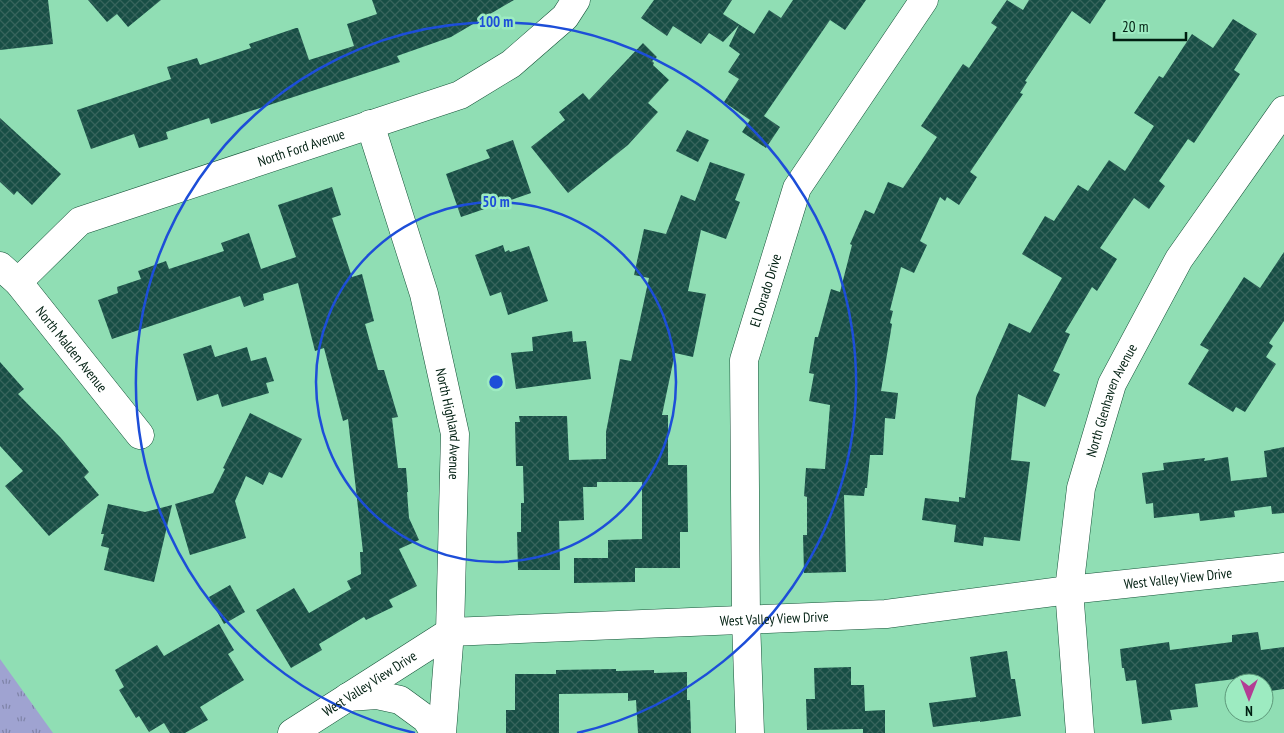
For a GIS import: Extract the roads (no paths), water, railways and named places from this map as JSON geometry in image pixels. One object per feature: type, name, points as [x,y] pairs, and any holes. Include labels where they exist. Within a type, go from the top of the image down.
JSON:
[{"type":"street","name":"North Ford Avenue","points":[[9,274],[80,222],[460,95],[511,64],[565,17],[576,0]]},
{"type":"street","name":"El Dorado Drive","points":[[750,733],[746,620],[744,360],[798,188],[924,0]]},
{"type":"street","name":"North Glenhaven Avenue","points":[[1080,733],[1070,590],[1081,488],[1112,384],[1179,260],[1284,110]]},
{"type":"street","name":"North Highland Avenue","points":[[370,124],[424,294],[455,434],[450,632],[442,733]]},
{"type":"street","name":"North Malden Avenue","points":[[9,274],[140,435]]},
{"type":"street","name":"West Valley View Drive","points":[[292,733],[450,632],[886,614],[1070,590],[1284,567]]},
{"type":"street","points":[[348,697],[377,695],[400,700],[426,719],[435,733]]}]
